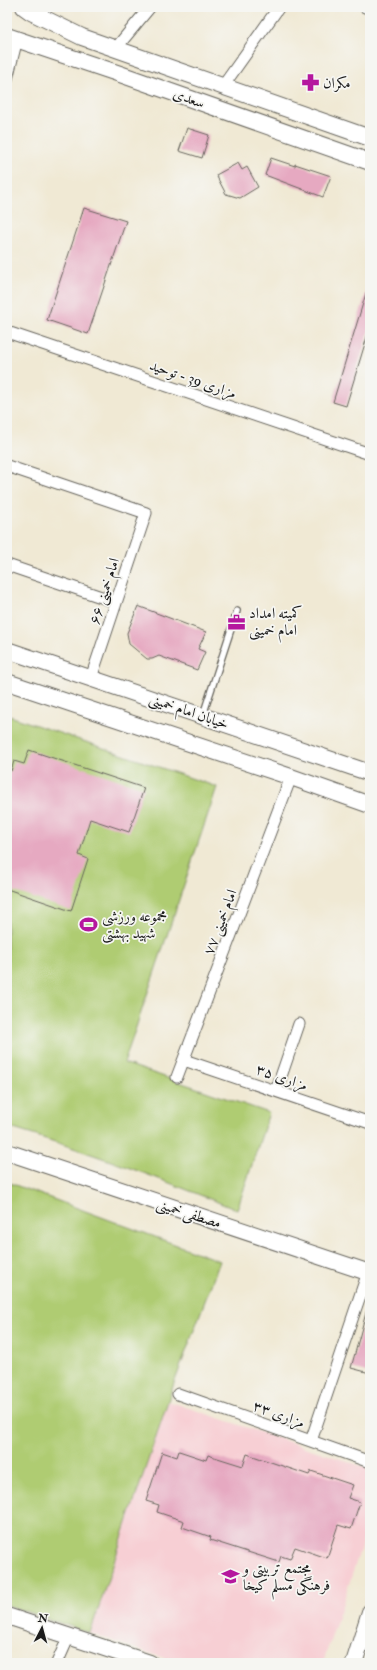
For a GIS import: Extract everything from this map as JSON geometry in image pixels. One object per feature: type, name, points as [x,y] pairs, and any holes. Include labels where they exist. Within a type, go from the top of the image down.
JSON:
[{"type":"main road","name":"سعدی","points":[[24,7],[31,12],[82,37],[370,138]]},
{"type":"main road","name":"سعدی","points":[[12,37],[370,162]]},
{"type":"main road","name":"خیابان امام خمینی","points":[[7,650],[203,715],[370,773]]},
{"type":"main road","name":"خیابان امام خمینی","points":[[7,682],[370,805]]},
{"type":"main road","name":"مصطفی خمینی","points":[[7,1152],[369,1272]]},
{"type":"main road","points":[[354,1663],[370,1612]]},
{"type":"main road","points":[[7,1616],[150,1663]]},
{"type":"street","points":[[116,48],[150,7]]},
{"type":"street","points":[[223,86],[279,7]]},
{"type":"street","points":[[366,7],[370,9]]},
{"type":"street","points":[[7,79],[12,37]]},
{"type":"street","name":"مزاری 39 - توحید","points":[[7,332],[370,454]]},
{"type":"street","name":"امام خمینی ۶۶","points":[[7,466],[146,513],[91,678]]},
{"type":"street","points":[[7,565],[116,602]]},
{"type":"street","name":"امام خمینی ۷۷","points":[[177,1077],[291,777]]},
{"type":"street","points":[[276,1091],[300,1024]]},
{"type":"street","name":"مزاری ۳۵","points":[[184,1060],[370,1123]]},
{"type":"street","points":[[311,1441],[369,1272]]},
{"type":"street","name":"مزاری ۳۳","points":[[178,1394],[370,1462]]},
{"type":"street","points":[[57,1663],[69,1636]]},
{"type":"lane","points":[[203,715],[237,612]]},
{"type":"shaded area","name":"مجتمع تربیتی و فرهنگی مسلم کیخا","points":[[168,1401],[370,1469],[370,1520],[323,1663],[179,1663],[90,1633]]},
{"type":"green space","name":"مجموعه ورزشی شهید بهشتی","points":[[7,715],[217,787],[124,1063],[269,1113],[237,1210],[180,1187],[65,1145],[7,1127]]},
{"type":"green space","points":[[7,1182],[220,1261],[173,1386],[90,1633],[7,1605]]},
{"type":"building","points":[[187,128],[209,135],[202,158],[179,151]]},
{"type":"building","points":[[271,158],[331,176],[323,197],[265,175]]},
{"type":"building","points":[[238,163],[242,170],[247,167],[258,187],[240,198],[226,194],[216,175]]},
{"type":"building","points":[[84,208],[126,221],[88,334],[47,320]]},
{"type":"building","points":[[367,290],[370,290],[370,327],[346,406],[333,402]]},
{"type":"building","points":[[138,606],[206,632],[198,649],[205,652],[197,670],[159,656],[152,659],[147,659],[129,644],[127,633]]},
{"type":"building","points":[[29,750],[144,788],[129,832],[90,819],[79,855],[88,859],[71,911],[7,889],[7,770],[11,771],[14,761],[24,764]]},
{"type":"building","points":[[367,1309],[370,1310],[370,1373],[351,1368]]},
{"type":"building","points":[[179,1451],[206,1460],[208,1455],[243,1466],[247,1454],[309,1475],[311,1471],[353,1485],[348,1498],[360,1502],[351,1529],[338,1525],[327,1558],[295,1547],[290,1559],[281,1556],[279,1562],[210,1540],[211,1537],[182,1527],[184,1521],[157,1512],[159,1505],[146,1501],[162,1452],[177,1457]]},
{"type":"place","name":"مکران","points":[[310,83]]},
{"type":"place","name":"کمیته امداد امام خمینی","points":[[236,622]]},
{"type":"place","name":"مجموعه ورزشی شهید بهشتی","points":[[89,925]]},
{"type":"place","name":"مجتمع تربیتی و فرهنگی مسلم کیخا","points":[[230,1577]]}]
